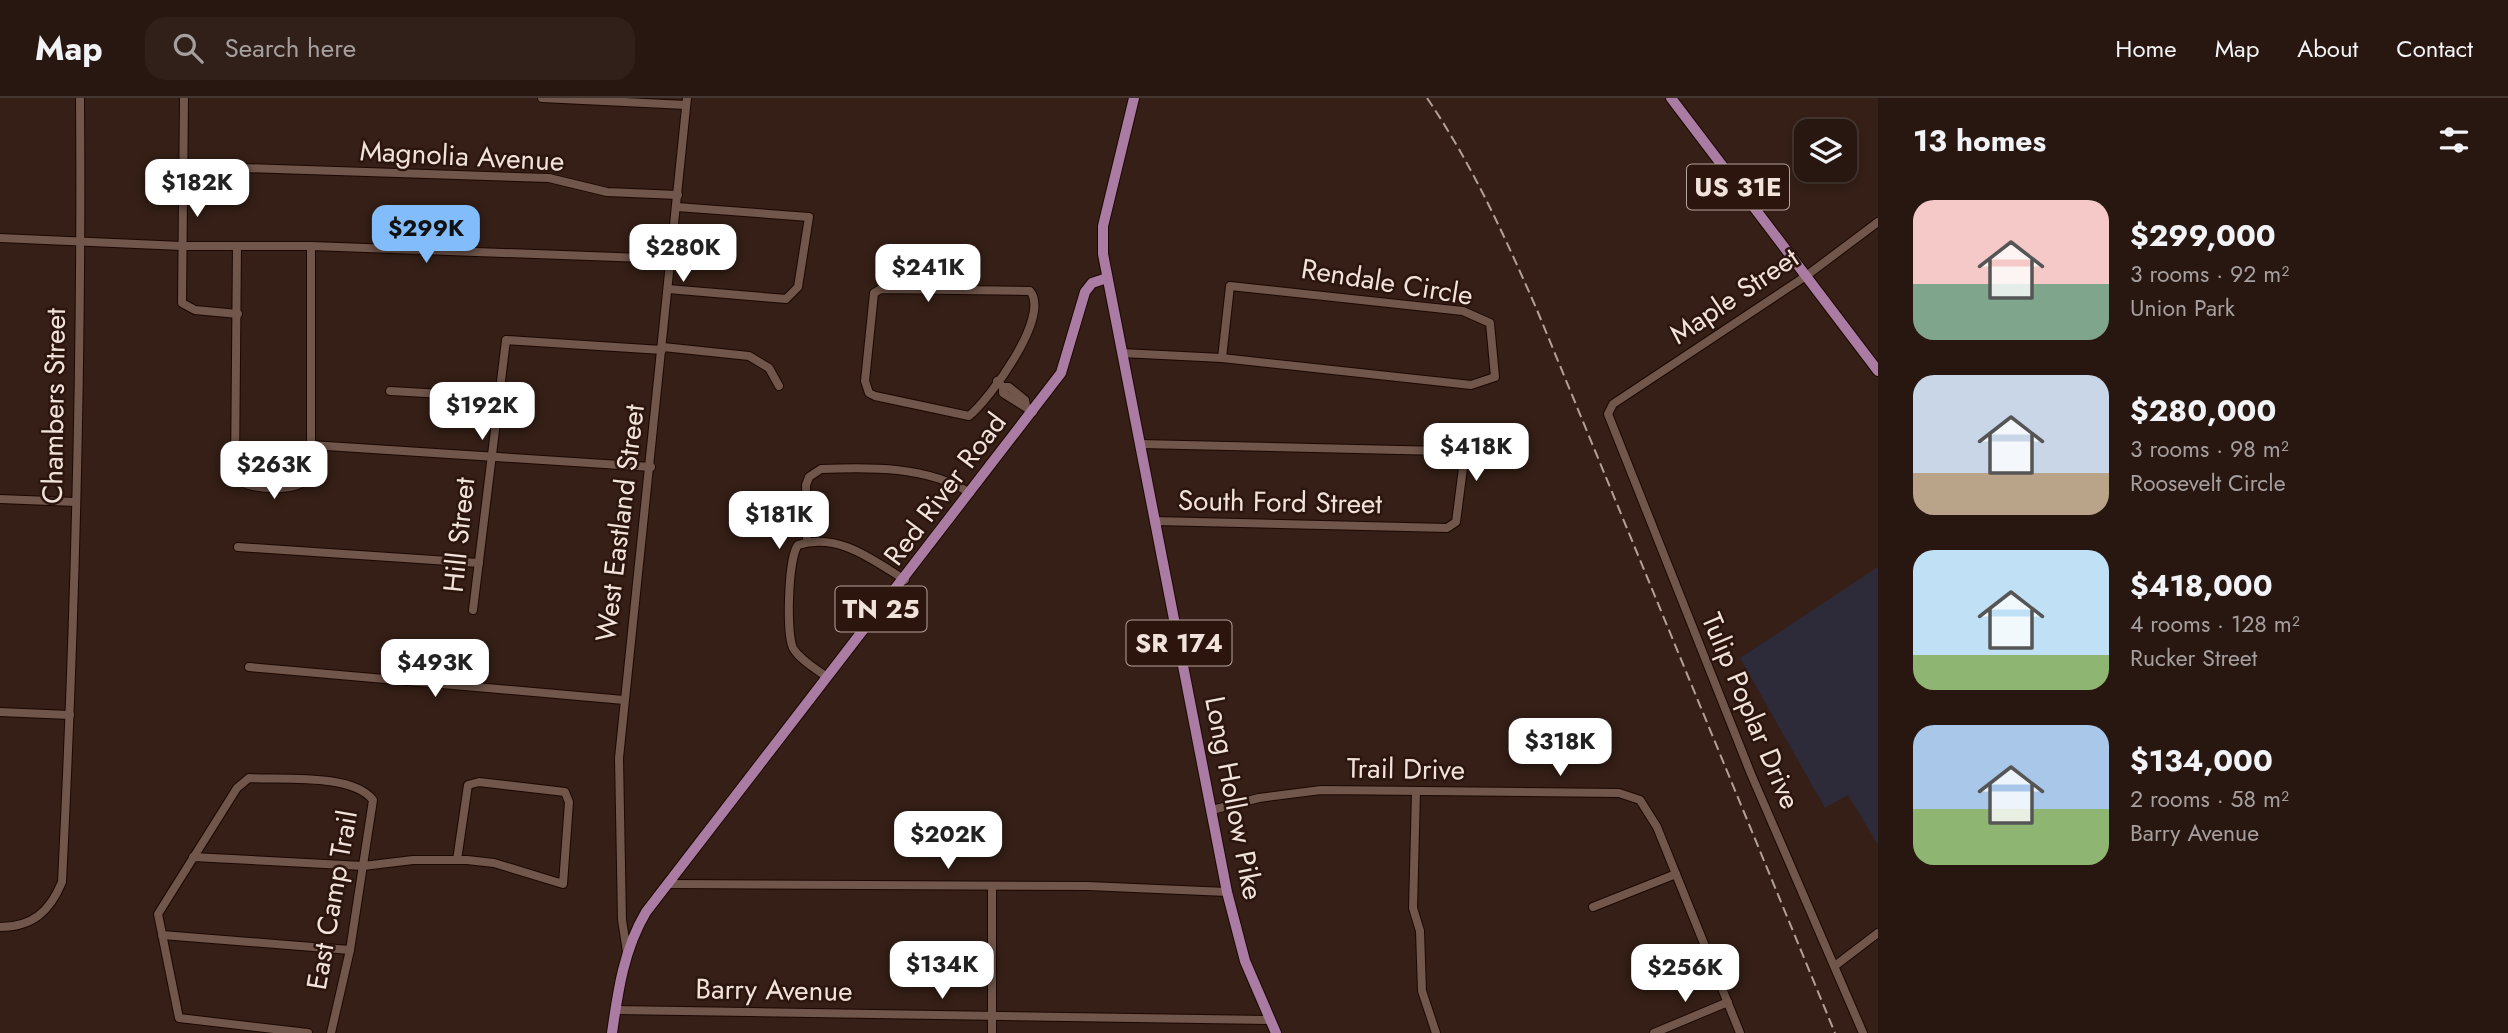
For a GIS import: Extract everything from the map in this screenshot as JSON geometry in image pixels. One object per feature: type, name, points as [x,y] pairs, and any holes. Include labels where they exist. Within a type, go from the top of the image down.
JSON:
[{"type":"main road","points":[[1107,278],[1103,254],[1103,226],[1134,98]]},
{"type":"main road","name":"US 31E","points":[[1671,98],[1878,371]]},
{"type":"main road","name":"Long Hollow Pike","points":[[1107,278],[1227,891],[1245,961],[1268,1020],[1276,1033]]},
{"type":"main road","name":"Red River Road","points":[[633,934],[667,884],[905,580],[1067,361],[1085,292],[1092,283],[1107,278]]},
{"type":"main road","name":"West Eastland Street","points":[[615,1010],[633,934]]},
{"type":"main road","name":"TN 25","points":[[612,1033],[615,1010]]},
{"type":"street","name":"Chambers Street","points":[[0,927],[34,919],[53,904],[62,882],[71,715],[81,241],[80,98]]},
{"type":"street","points":[[184,98],[182,303],[195,310],[238,314]]},
{"type":"street","points":[[542,98],[687,102]]},
{"type":"street","name":"West Eastland Street","points":[[627,953],[621,920],[618,781],[624,700],[651,467],[687,102]]},
{"type":"street","name":"Magnolia Avenue","points":[[243,168],[549,178],[607,192],[678,195]]},
{"type":"street","points":[[668,289],[786,299],[799,287],[809,217],[677,207]]},
{"type":"street","name":"Maple Street","points":[[1613,404],[1806,276],[1878,222]]},
{"type":"street","points":[[0,237],[182,246],[312,246],[671,259]]},
{"type":"street","points":[[237,247],[236,476],[246,484],[273,487],[297,486],[306,482],[311,475],[312,246]]},
{"type":"street","name":"Rendale Circle","points":[[1122,353],[1222,358],[1471,385],[1496,377],[1490,323],[1463,311],[1247,286],[1230,285],[1222,358]]},
{"type":"street","points":[[881,289],[1030,291],[1035,300],[1030,331],[1000,384],[969,416],[869,393],[865,381],[874,293],[881,289]]},
{"type":"street","name":"Hill Street","points":[[473,610],[506,340],[663,348]]},
{"type":"street","points":[[663,348],[749,356],[769,368],[779,386]]},
{"type":"street","points":[[1000,384],[1009,387],[1025,400],[1029,409]]},
{"type":"street","points":[[390,390],[498,397]]},
{"type":"street","name":"Tulip Poplar Drive","points":[[1613,404],[1608,414],[1638,495],[1751,774],[1836,965],[1863,1033]]},
{"type":"street","name":"South Ford Street","points":[[1140,444],[1443,451],[1458,455],[1463,468],[1456,522],[1447,528],[1154,521]]},
{"type":"street","points":[[312,445],[651,467]]},
{"type":"street","points":[[807,542],[806,485],[809,477],[821,469],[914,472],[948,481],[970,493]]},
{"type":"street","points":[[0,499],[75,502]]},
{"type":"street","points":[[827,677],[802,658],[790,638],[793,551],[798,545],[807,542],[858,550],[905,580]]},
{"type":"street","points":[[238,547],[479,563]]},
{"type":"street","points":[[248,667],[624,700]]},
{"type":"street","points":[[0,712],[71,715]]},
{"type":"street","name":"East Camp Trail","points":[[307,1033],[179,1018],[158,914],[237,788],[248,778],[348,783],[364,789],[373,800],[350,950],[331,1033]]},
{"type":"street","points":[[193,857],[363,866],[413,860],[457,860],[494,863],[563,884],[569,802],[565,792],[478,782],[468,785],[457,860]]},
{"type":"street","name":"Trail Drive","points":[[1212,810],[1259,798],[1321,790],[1619,793],[1634,796],[1646,806],[1740,1033]]},
{"type":"street","points":[[1416,792],[1413,908],[1420,931],[1422,991],[1436,1033]]},
{"type":"street","points":[[1593,907],[1676,874]]},
{"type":"street","points":[[667,884],[1227,891]]},
{"type":"street","points":[[992,886],[992,1033]]},
{"type":"street","points":[[1836,965],[1878,933]]},
{"type":"street","points":[[162,935],[350,950]]},
{"type":"street","points":[[1654,1033],[1728,1002]]},
{"type":"street","name":"Barry Avenue","points":[[615,1010],[1268,1020]]},
{"type":"shaded area","points":[[1878,567],[1878,845],[1848,795],[1825,808],[1740,658]]},
{"type":"railway","points":[[1427,98],[1473,175],[1537,310],[1835,1033]]}]
